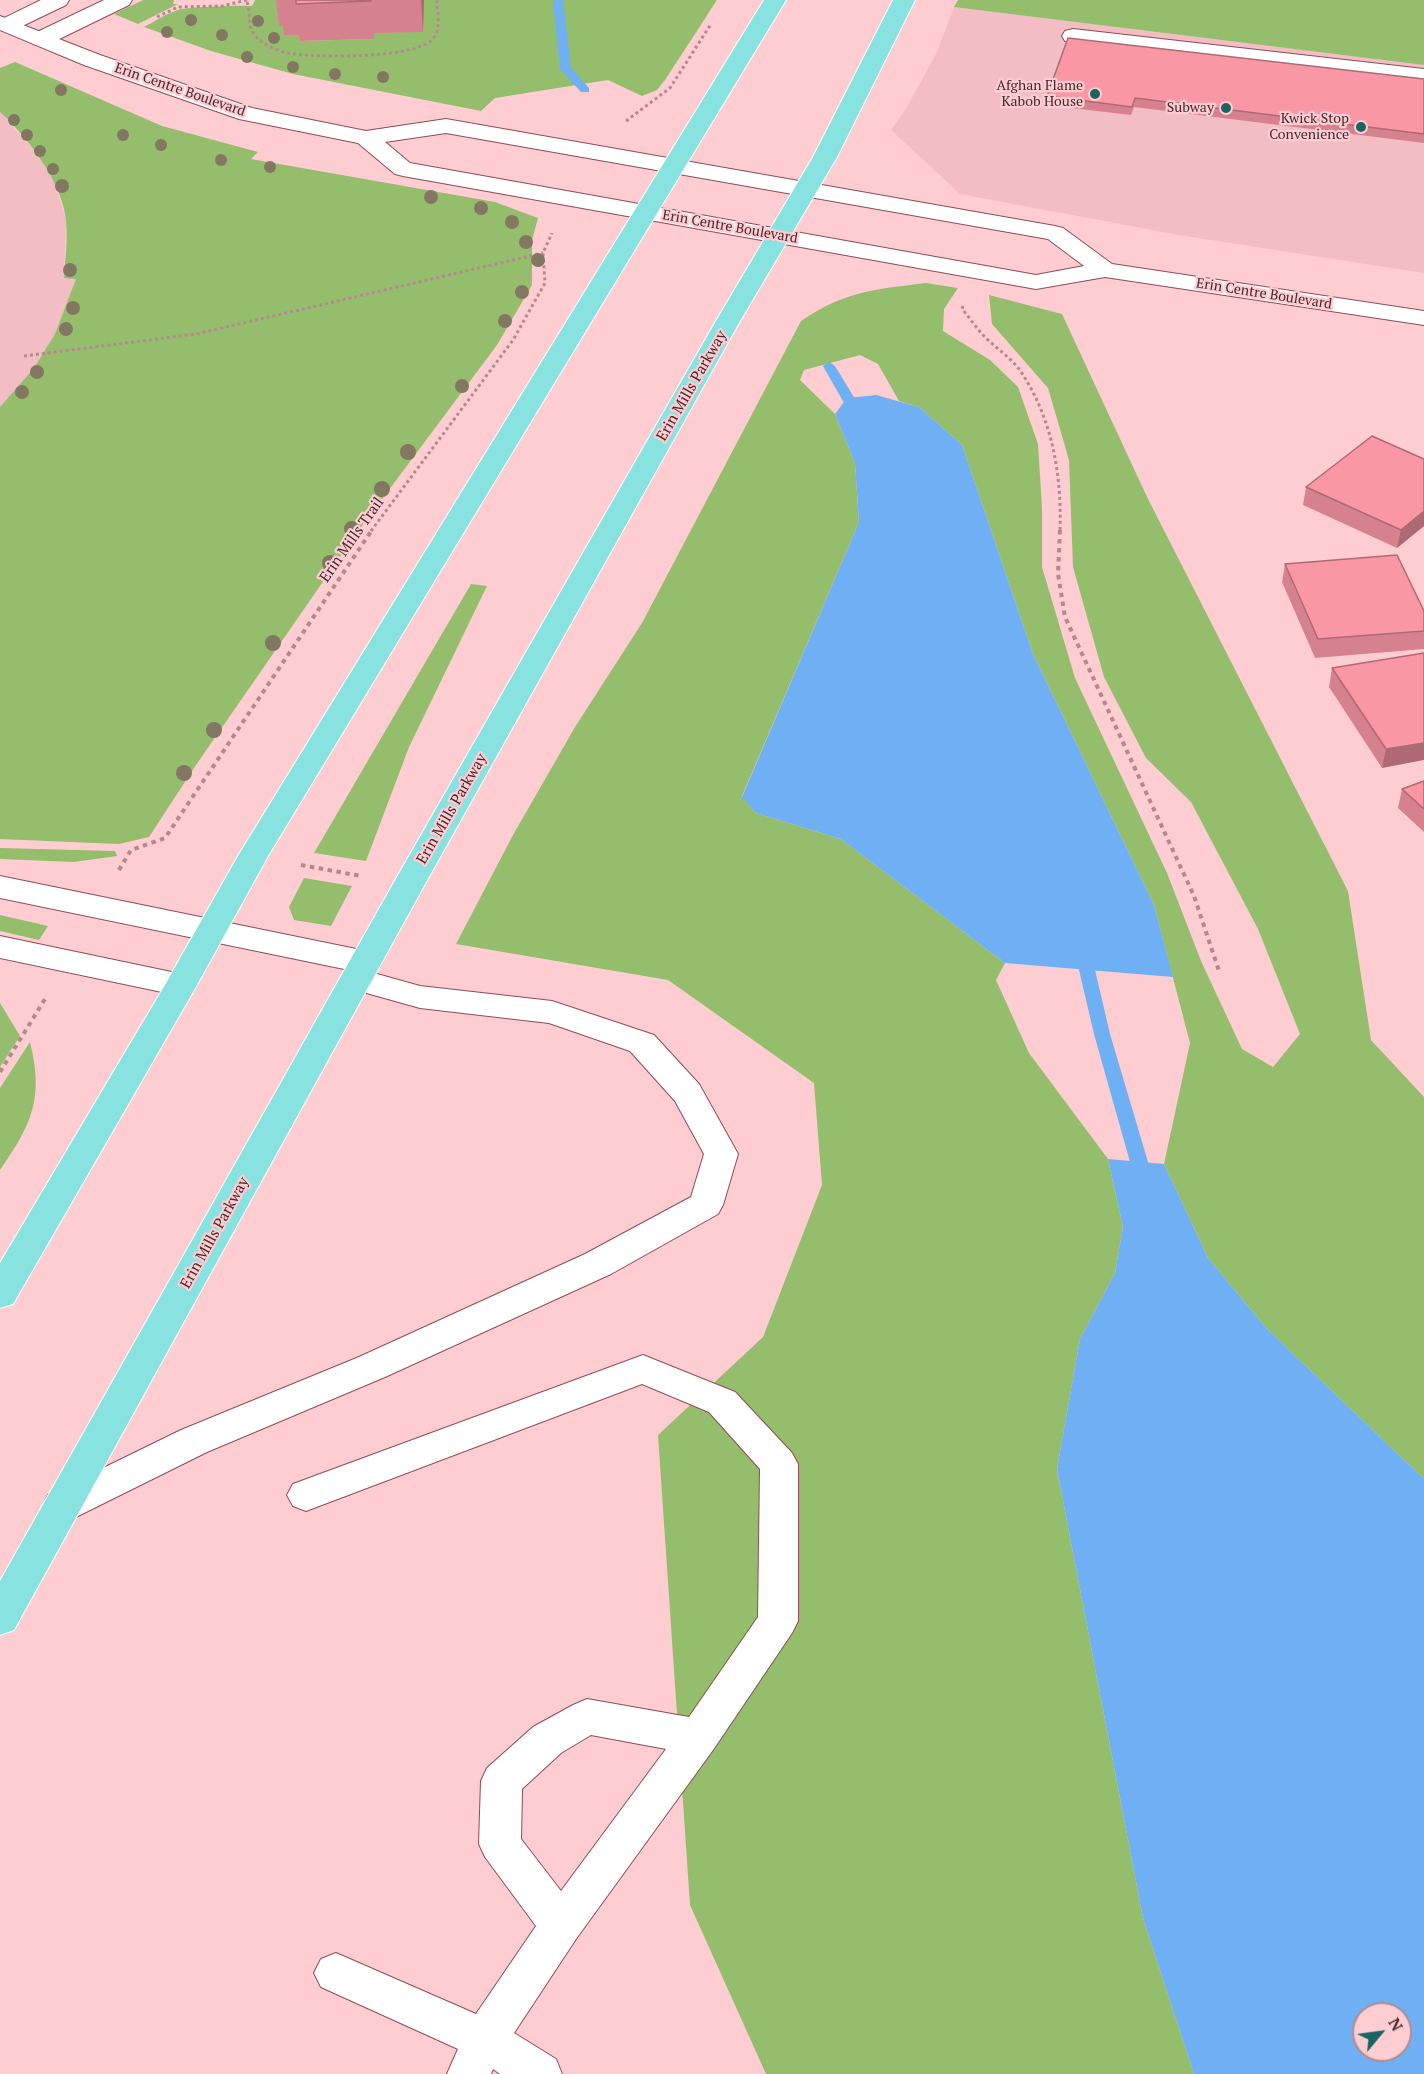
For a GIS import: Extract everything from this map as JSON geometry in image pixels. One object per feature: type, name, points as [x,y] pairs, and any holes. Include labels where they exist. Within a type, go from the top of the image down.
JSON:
[{"type":"main road","points":[[0,1294],[259,846],[776,0]]},
{"type":"main road","name":"Erin Mills Parkway","points":[[0,1618],[361,970],[806,189],[904,0]]},
{"type":"street","points":[[3,24],[58,0]]},
{"type":"street","points":[[41,39],[121,0]]},
{"type":"street","name":"Erin Centre Boulevard","points":[[3,24],[92,60],[247,114],[366,138],[446,126],[1055,233],[1105,270]]},
{"type":"street","points":[[1073,36],[1424,76]]},
{"type":"street","name":"Erin Centre Boulevard","points":[[366,138],[403,169],[977,272],[1036,282],[1105,270],[1424,318]]},
{"type":"street","points":[[0,887],[212,930],[361,970],[420,997],[552,1012],[642,1043],[687,1093],[721,1154],[706,1205],[598,1264],[372,1367],[195,1441],[62,1506]]},
{"type":"street","points":[[0,947],[181,984]]},
{"type":"street","points":[[306,1495],[643,1369],[722,1402],[779,1464],[778,1622],[699,1737],[561,1925],[476,2057]]},
{"type":"street","points":[[561,1925],[500,1844],[502,1781],[547,1740],[587,1717],[699,1737]]},
{"type":"street","points":[[336,1973],[476,2057],[540,2074]]},
{"type":"path","points":[[148,22],[178,7],[222,6],[247,1],[251,10],[250,28],[254,36],[270,47],[288,53],[326,56],[401,53],[426,46],[434,39],[437,32],[437,0]]},
{"type":"path","points":[[621,124],[670,88],[714,20]]},
{"type":"path","name":"Erin Mills Trail","points":[[131,850],[165,838],[367,537],[513,340],[545,283],[543,253],[552,232]]},
{"type":"path","points":[[24,356],[196,334],[543,253]]},
{"type":"path","points":[[977,272],[962,309],[982,334],[1018,368],[1040,407],[1057,462],[1061,507],[1058,574],[1065,617],[1194,896],[1220,974]]},
{"type":"path","points":[[301,865],[361,876]]},
{"type":"path","points":[[0,1072],[27,1029]]},
{"type":"shaded area","points":[[954,7],[1424,65],[1424,273],[1179,235],[960,194],[891,130],[907,107],[937,52]]},
{"type":"shaded area","points":[[0,112],[36,153],[54,181],[66,220],[64,277],[77,278],[55,334],[34,368],[0,407]]},
{"type":"green space","points":[[143,0],[174,0],[173,4],[178,4],[138,24],[114,14]]},
{"type":"green space","points":[[255,0],[288,0],[279,26],[285,26],[300,35],[300,41],[373,39],[374,33],[424,0],[717,0],[657,90],[642,96],[608,80],[495,98],[481,111],[293,74],[211,51],[144,27],[178,10],[252,6]]},
{"type":"green space","points":[[958,0],[1424,0],[1424,65],[954,7]]},
{"type":"green space","points":[[15,62],[162,126],[258,152],[251,159],[495,202],[538,218],[532,240],[532,285],[497,345],[356,534],[196,765],[149,837],[119,844],[0,839],[0,407],[34,368],[55,334],[76,279],[64,278],[67,229],[59,192],[32,148],[0,112],[0,68]]},
{"type":"green space","points":[[926,283],[958,288],[944,309],[943,331],[990,360],[1018,387],[1038,444],[1042,508],[1042,567],[1075,678],[1167,873],[1201,961],[1242,1049],[1273,1067],[1300,1034],[1258,929],[1191,802],[1146,758],[1104,677],[1073,567],[1069,460],[1048,388],[992,324],[989,295],[1062,314],[1148,499],[1348,891],[1371,1040],[1424,1097],[1424,1479],[1267,1329],[1208,1258],[1164,1164],[1190,1043],[1154,905],[1033,654],[962,445],[919,407],[899,401],[878,364],[860,355],[804,370],[800,380],[835,414],[855,463],[859,522],[742,796],[756,813],[841,839],[1005,963],[996,980],[1029,1053],[1108,1159],[1123,1227],[1115,1273],[1080,1339],[1057,1469],[1143,1918],[1194,2074],[766,2074],[690,1905],[658,1435],[763,1337],[822,1185],[814,1083],[668,980],[456,944],[513,835],[575,727],[642,623],[801,321],[847,297],[876,290]]},
{"type":"green space","points":[[471,584],[487,586],[409,747],[366,861],[314,853]]},
{"type":"green space","points":[[0,848],[115,851],[117,856],[74,862],[0,859]]},
{"type":"green space","points":[[304,878],[352,886],[331,926],[294,920],[289,907]]},
{"type":"green space","points":[[0,915],[48,926],[39,940],[0,931]]},
{"type":"green space","points":[[0,1003],[20,1036],[0,1067]]},
{"type":"green space","points":[[30,1042],[36,1079],[32,1110],[20,1138],[0,1170],[0,1088]]},
{"type":"water","points":[[876,395],[919,407],[962,445],[1033,654],[1154,905],[1173,977],[1005,963],[841,839],[756,813],[742,797],[859,522],[855,463],[835,414],[847,398]]},
{"type":"water","points":[[1108,1159],[1164,1164],[1208,1258],[1267,1329],[1424,1479],[1424,2074],[1194,2074],[1143,1918],[1057,1469],[1080,1339],[1115,1273],[1123,1227]]},
{"type":"building","points":[[296,0],[371,0],[371,1],[296,4]]},
{"type":"building","points":[[1068,38],[1424,79],[1424,134],[1135,98],[1132,107],[1047,96]]},
{"type":"building","points":[[1372,436],[1424,459],[1424,511],[1401,530],[1306,487]]},
{"type":"building","points":[[1397,555],[1424,611],[1424,631],[1318,639],[1285,564]]},
{"type":"building","points":[[1424,653],[1424,743],[1386,749],[1332,668]]},
{"type":"building","points":[[1424,781],[1424,809],[1402,789]]},
{"type":"waterway","points":[[558,0],[566,69],[585,90]]},
{"type":"waterway","points":[[829,366],[859,417]]},
{"type":"waterway","points":[[1093,949],[1087,970],[1102,1034],[1139,1162],[1138,1182]]},
{"type":"place","name":"Afghan Flame Kabob House","points":[[1095,94]]},
{"type":"place","name":"Subway","points":[[1226,108]]},
{"type":"place","name":"Kwick Stop Convenience","points":[[1361,127]]}]
